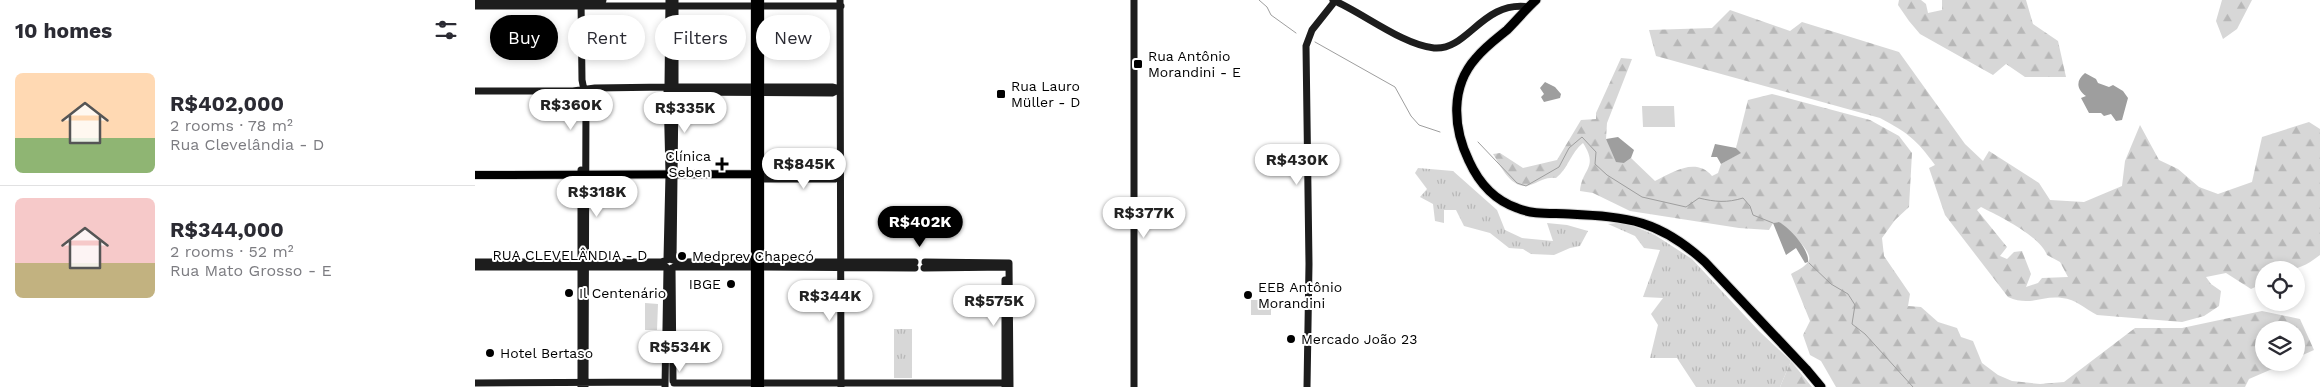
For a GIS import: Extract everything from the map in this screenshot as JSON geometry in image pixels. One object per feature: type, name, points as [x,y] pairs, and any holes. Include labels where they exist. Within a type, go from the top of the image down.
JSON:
[{"type":"highway","points":[[1536,0],[1474,59],[1461,83],[1456,105],[1458,131],[1465,152],[1479,179],[1490,193],[1517,209],[1540,213],[1623,218],[1642,222],[1663,231],[1690,248],[1705,262],[1807,369],[1821,387]]},
{"type":"main road","points":[[757,385],[758,3]]},
{"type":"main road","points":[[475,175],[758,177]]},
{"type":"main road","points":[[475,179],[584,177]]},
{"type":"street","points":[[475,0],[531,3]]},
{"type":"street","points":[[583,3],[603,0]]},
{"type":"street","points":[[1134,0],[1134,387]]},
{"type":"street","points":[[1307,387],[1309,264],[1306,46],[1312,30],[1334,0],[1376,24],[1420,44],[1437,48],[1452,44],[1497,10],[1518,5],[1529,6]]},
{"type":"street","points":[[475,6],[531,3],[841,2],[841,385]]},
{"type":"street","points":[[583,3],[583,385]]},
{"type":"street","points":[[670,384],[672,3]]},
{"type":"street","points":[[475,87],[584,90],[801,90],[832,93],[840,89]]},
{"type":"street","points":[[475,91],[556,89]]},
{"type":"street","points":[[758,177],[840,176]]},
{"type":"street","name":"RUA CLEVELÂNDIA - D","points":[[475,262],[915,265],[921,259],[925,265],[1007,265],[1007,385]]},
{"type":"street","points":[[583,385],[581,284],[584,264]]},
{"type":"street","name":"RUA CLEVELÂNDIA - D","points":[[475,267],[559,267],[584,264]]},
{"type":"street","points":[[559,267],[573,270],[581,284]]},
{"type":"street","points":[[475,383],[583,385],[1007,385]]},
{"type":"green space","points":[[1899,0],[1921,0],[1926,4],[1928,13],[1942,10],[1942,0],[2026,0],[2033,24],[2058,41],[2066,77],[2025,77],[2006,64],[1993,75],[1920,34],[1898,5]]},
{"type":"green space","points":[[2222,0],[2252,0],[2237,29],[2223,39],[2216,21]]},
{"type":"green space","points":[[1730,10],[1790,31],[1802,22],[1899,52],[1965,144],[1983,161],[1989,151],[2039,183],[2050,200],[2084,202],[2122,186],[2125,161],[2140,125],[2159,160],[2178,169],[2199,187],[2218,194],[2252,182],[2262,137],[2309,122],[2320,129],[2320,255],[2305,265],[2305,261],[2255,261],[2255,287],[2251,289],[2226,273],[2206,277],[2211,284],[2221,291],[2219,306],[2204,316],[2182,322],[2097,315],[2076,302],[2062,298],[2029,301],[2016,300],[2008,297],[1945,215],[1929,168],[1935,165],[1917,143],[1905,133],[1880,118],[1656,56],[1649,30],[1712,28]],"holes":[[[1981,207],[2028,234],[2043,248],[2047,255],[2060,262],[2068,277],[2042,278],[2038,283],[2026,287],[2031,274],[2022,251],[2014,252],[2007,259],[2000,256],[2007,247],[1977,210]]]},
{"type":"green space","points":[[1621,58],[1632,59],[1607,123],[1606,139],[1624,163],[1631,158],[1655,181],[1684,168],[1692,167],[1706,170],[1712,176],[1718,173],[1721,164],[1740,153],[1736,148],[1748,100],[1772,94],[1870,120],[1899,136],[1912,153],[1909,207],[1895,220],[1882,238],[1884,256],[1910,294],[1908,306],[1921,307],[1938,322],[1957,328],[1961,337],[1973,341],[1982,363],[1998,375],[2012,381],[2040,384],[2064,382],[2135,328],[2182,328],[2262,311],[2300,319],[2301,321],[2255,321],[2255,371],[2268,371],[2249,379],[2245,387],[1836,387],[1821,361],[1810,355],[1803,335],[1810,321],[1791,274],[1807,264],[1808,253],[1799,241],[1779,222],[1773,223],[1769,230],[1739,228],[1630,211],[1593,193],[1580,191],[1581,183],[1590,163],[1588,151],[1583,143],[1556,178],[1546,179],[1526,186],[1520,185],[1509,178],[1493,154],[1500,153],[1523,168],[1557,160],[1581,120],[1596,119],[1596,113]]},
{"type":"green space","points":[[1642,106],[1674,106],[1675,127],[1643,127]]},
{"type":"green space","points":[[1418,168],[1453,171],[1497,210],[1505,230],[1522,238],[1553,241],[1547,223],[1567,225],[1588,231],[1580,246],[1554,255],[1531,254],[1523,249],[1509,248],[1490,233],[1464,226],[1456,210],[1444,210],[1444,223],[1435,221],[1433,204],[1420,197],[1427,189],[1415,173]]},
{"type":"green space","points":[[1624,222],[1655,235],[1692,259],[1759,331],[1791,361],[1780,387],[1696,387],[1677,358],[1650,358],[1658,325],[1651,314],[1663,298],[1643,297],[1660,250],[1644,248],[1635,236],[1608,224]]},
{"type":"green space","points":[[1251,300],[1271,300],[1271,315],[1251,315]]},
{"type":"green space","points":[[645,303],[658,304],[657,330],[645,330]]},
{"type":"green space","points":[[894,329],[912,329],[912,378],[894,378]]},
{"type":"green space","points":[[2305,330],[2314,350],[2305,354]]},
{"type":"green space","points":[[1791,361],[1812,387],[1780,387]]},
{"type":"shaded area","points":[[2085,73],[2096,79],[2098,83],[2109,87],[2113,85],[2123,91],[2128,98],[2122,120],[2116,121],[2111,114],[2104,116],[2101,113],[2089,113],[2081,98],[2086,96],[2078,85]]},
{"type":"shaded area","points":[[1545,82],[1555,87],[1561,94],[1560,98],[1544,102],[1541,97],[1544,94],[1540,88]]},
{"type":"shaded area","points":[[1618,137],[1634,150],[1631,158],[1624,163],[1616,162],[1606,139]]},
{"type":"shaded area","points":[[1715,144],[1736,148],[1741,153],[1721,164],[1717,157],[1711,157]]},
{"type":"shaded area","points":[[1779,222],[1803,246],[1808,262],[1805,263],[1796,248],[1786,255],[1773,223]]},
{"type":"waterway","points":[[1259,0],[1267,7],[1271,15],[1296,33]]},
{"type":"waterway","points":[[1315,42],[1395,87],[1411,116],[1419,125],[1440,132]]},
{"type":"waterway","points":[[1478,142],[1517,183],[1526,186],[1559,167],[1569,148],[1582,137],[1596,152],[1595,164],[1607,175],[1642,197],[1686,207],[1699,198],[1721,201],[1743,198],[1750,206],[1753,215],[1773,223]]},
{"type":"waterway","points":[[1809,263],[1831,284],[1848,294],[1855,305],[1852,324],[1865,334],[1913,387]]},
{"type":"place","name":"Rua Antônio Morandini - E","points":[[1138,64]]},
{"type":"place","name":"Rua Lauro Müller - D","points":[[1001,94]]},
{"type":"place","name":"Clínica Seben","points":[[722,164]]},
{"type":"place","name":"Medprev Chapecó","points":[[682,256]]},
{"type":"place","name":"IBGE","points":[[731,284]]},
{"type":"place","name":"Il Centenário","points":[[569,293]]},
{"type":"place","name":"EEB Antônio Morandini","points":[[1248,295]]},
{"type":"place","name":"Mercado João 23","points":[[1291,339]]},
{"type":"place","name":"Hotel Bertaso","points":[[490,353]]}]
